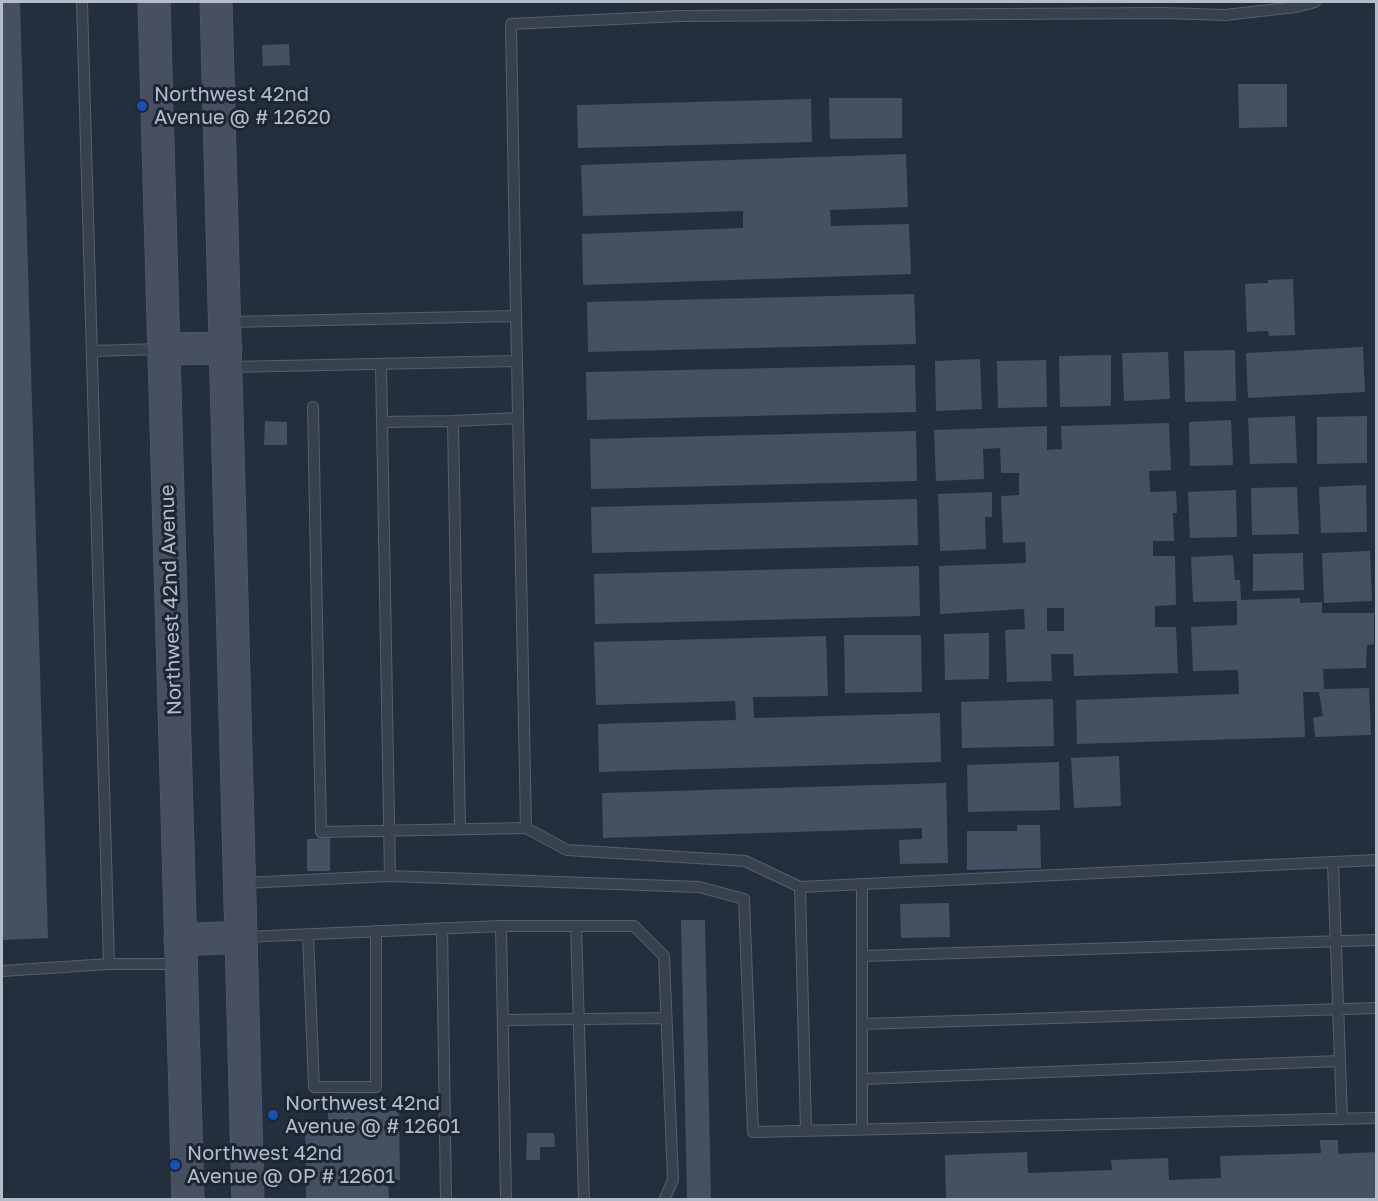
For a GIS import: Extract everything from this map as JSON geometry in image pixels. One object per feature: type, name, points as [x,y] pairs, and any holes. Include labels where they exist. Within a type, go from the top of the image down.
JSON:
[{"type":"main road","name":"Northwest 42nd Avenue","points":[[154,2],[188,1200]]},
{"type":"main road","points":[[216,2],[248,1200]]},
{"type":"main road","points":[[164,348],[226,346]]},
{"type":"main road","points":[[181,952],[241,937]]},
{"type":"lane","points":[[82,2],[109,964]]},
{"type":"lane","points":[[526,828],[511,24],[680,16],[1164,13],[1225,15],[1296,7],[1315,2]]},
{"type":"lane","points":[[226,346],[516,316]]},
{"type":"lane","points":[[226,346],[381,364],[517,361]]},
{"type":"lane","points":[[92,351],[164,348]]},
{"type":"lane","points":[[381,364],[390,876]]},
{"type":"lane","points":[[313,407],[321,832],[526,828],[567,850],[745,861],[800,887],[1377,860]]},
{"type":"lane","points":[[382,423],[518,418]]},
{"type":"lane","points":[[453,421],[460,829]]},
{"type":"lane","points":[[1333,862],[1342,1119]]},
{"type":"lane","points":[[240,883],[390,876],[699,887],[744,899],[753,1132],[1377,1118]]},
{"type":"lane","points":[[862,884],[862,1129]]},
{"type":"lane","points":[[800,887],[806,1130]]},
{"type":"lane","points":[[241,937],[501,926],[634,926],[664,956],[673,1180],[664,1200]]},
{"type":"lane","points":[[501,926],[506,1200]]},
{"type":"lane","points":[[576,926],[584,1200]]},
{"type":"lane","points":[[442,928],[446,1200]]},
{"type":"lane","points":[[308,934],[314,1087],[376,1087],[376,931]]},
{"type":"lane","points":[[862,956],[1377,940]]},
{"type":"lane","points":[[2,971],[109,964],[181,952]]},
{"type":"lane","points":[[862,1024],[1377,1008]]},
{"type":"lane","points":[[503,1020],[666,1018]]},
{"type":"lane","points":[[862,1079],[1340,1061]]},
{"type":"building","points":[[2,2],[20,2],[48,938],[2,940]]},
{"type":"building","points":[[289,44],[290,65],[263,66],[262,45]]},
{"type":"building","points":[[1238,84],[1287,84],[1287,127],[1239,128]]},
{"type":"building","points":[[829,98],[902,98],[902,138],[830,139]]},
{"type":"building","points":[[811,99],[812,142],[578,148],[577,105]]},
{"type":"building","points":[[906,154],[908,207],[830,210],[831,226],[909,224],[911,274],[583,285],[582,234],[743,228],[743,211],[583,216],[581,165]]},
{"type":"building","points":[[1293,279],[1295,335],[1269,336],[1268,331],[1247,332],[1245,284]]},
{"type":"building","points":[[914,294],[916,344],[588,352],[587,302]]},
{"type":"building","points":[[1363,347],[1365,392],[1248,398],[1246,353]]},
{"type":"building","points":[[1235,350],[1236,401],[1185,402],[1184,351]]},
{"type":"building","points":[[1168,352],[1170,399],[1124,401],[1122,353]]},
{"type":"building","points":[[1111,355],[1111,406],[1060,407],[1059,356]]},
{"type":"building","points":[[980,359],[982,409],[936,411],[935,361]]},
{"type":"building","points":[[1046,360],[1047,407],[998,408],[997,361]]},
{"type":"building","points":[[915,365],[916,412],[587,420],[586,372]]},
{"type":"building","points":[[1295,416],[1297,463],[1250,464],[1248,418]]},
{"type":"building","points":[[1367,416],[1367,463],[1317,464],[1317,417]]},
{"type":"building","points":[[1231,420],[1233,465],[1190,466],[1189,422]]},
{"type":"building","points":[[265,421],[287,422],[287,445],[264,445]]},
{"type":"building","points":[[1169,423],[1171,470],[1149,471],[1150,492],[1176,491],[1177,513],[1173,513],[1174,541],[1153,541],[1153,556],[1175,556],[1176,605],[1155,606],[1155,627],[1176,627],[1178,673],[1074,676],[1073,654],[1051,654],[1052,681],[1007,682],[1005,630],[1025,629],[1024,609],[940,614],[939,566],[1026,563],[1025,542],[1003,543],[1001,496],[1019,495],[1019,473],[1001,473],[1000,448],[983,449],[984,479],[936,481],[934,430],[1047,426],[1047,450],[1062,449],[1061,426]],"holes":[[[1047,608],[1064,608],[1064,631],[1047,631]]]},
{"type":"building","points":[[916,431],[917,481],[591,489],[590,439]]},
{"type":"building","points":[[1366,485],[1367,532],[1321,533],[1319,487]]},
{"type":"building","points":[[1297,487],[1299,534],[1252,535],[1251,488]]},
{"type":"building","points":[[1236,490],[1237,537],[1190,538],[1188,492]]},
{"type":"building","points":[[992,492],[992,517],[985,517],[986,549],[940,551],[938,494]]},
{"type":"building","points":[[917,499],[918,545],[592,553],[591,507]]},
{"type":"building","points":[[1370,551],[1372,601],[1324,603],[1322,553]]},
{"type":"building","points":[[1303,553],[1304,590],[1253,591],[1253,554]]},
{"type":"building","points":[[1233,555],[1235,580],[1240,580],[1241,600],[1300,598],[1300,603],[1322,602],[1322,613],[1374,613],[1374,644],[1367,645],[1366,668],[1323,669],[1324,689],[1369,688],[1371,735],[1315,737],[1313,718],[1323,716],[1319,692],[1303,692],[1305,737],[1077,744],[1076,700],[1239,694],[1238,670],[1193,671],[1191,627],[1237,625],[1237,601],[1193,602],[1191,557]]},
{"type":"building","points":[[919,566],[920,616],[595,624],[594,574]]},
{"type":"building","points":[[989,633],[989,679],[945,680],[944,634]]},
{"type":"building","points":[[844,635],[921,635],[922,692],[845,693]]},
{"type":"building","points":[[826,636],[828,696],[753,697],[754,718],[940,713],[941,762],[599,772],[598,724],[736,720],[735,701],[596,705],[594,642]]},
{"type":"building","points":[[1053,699],[1054,746],[962,748],[961,702]]},
{"type":"building","points":[[1119,756],[1121,806],[1074,808],[1071,758]]},
{"type":"building","points":[[1059,762],[1060,810],[968,812],[967,765]]},
{"type":"building","points":[[946,783],[948,863],[900,864],[899,840],[922,839],[922,828],[603,838],[602,793]]},
{"type":"building","points":[[1017,825],[1040,825],[1041,868],[967,870],[967,831],[1017,831]]},
{"type":"building","points":[[330,838],[330,871],[307,871],[307,839]]},
{"type":"building","points":[[949,903],[950,937],[901,938],[900,904]]},
{"type":"building","points":[[681,920],[705,920],[711,1200],[687,1200]]},
{"type":"building","points":[[328,1111],[399,1111],[400,1180],[388,1180],[389,1200],[306,1200],[305,1121],[328,1121]]},
{"type":"building","points":[[527,1133],[554,1133],[555,1147],[540,1147],[540,1160],[526,1160]]},
{"type":"building","points":[[1320,1140],[1338,1140],[1338,1154],[1376,1152],[1376,1200],[946,1200],[945,1155],[1027,1152],[1028,1173],[1112,1170],[1111,1160],[1168,1158],[1169,1180],[1221,1178],[1220,1156],[1321,1153]]},
{"type":"place","name":"Northwest 42nd Avenue @ # 12620","points":[[142,106]]},
{"type":"place","name":"Northwest 42nd Avenue @ # 12601","points":[[273,1115]]},
{"type":"place","name":"Northwest 42nd Avenue @ OP # 12601","points":[[175,1165]]}]
